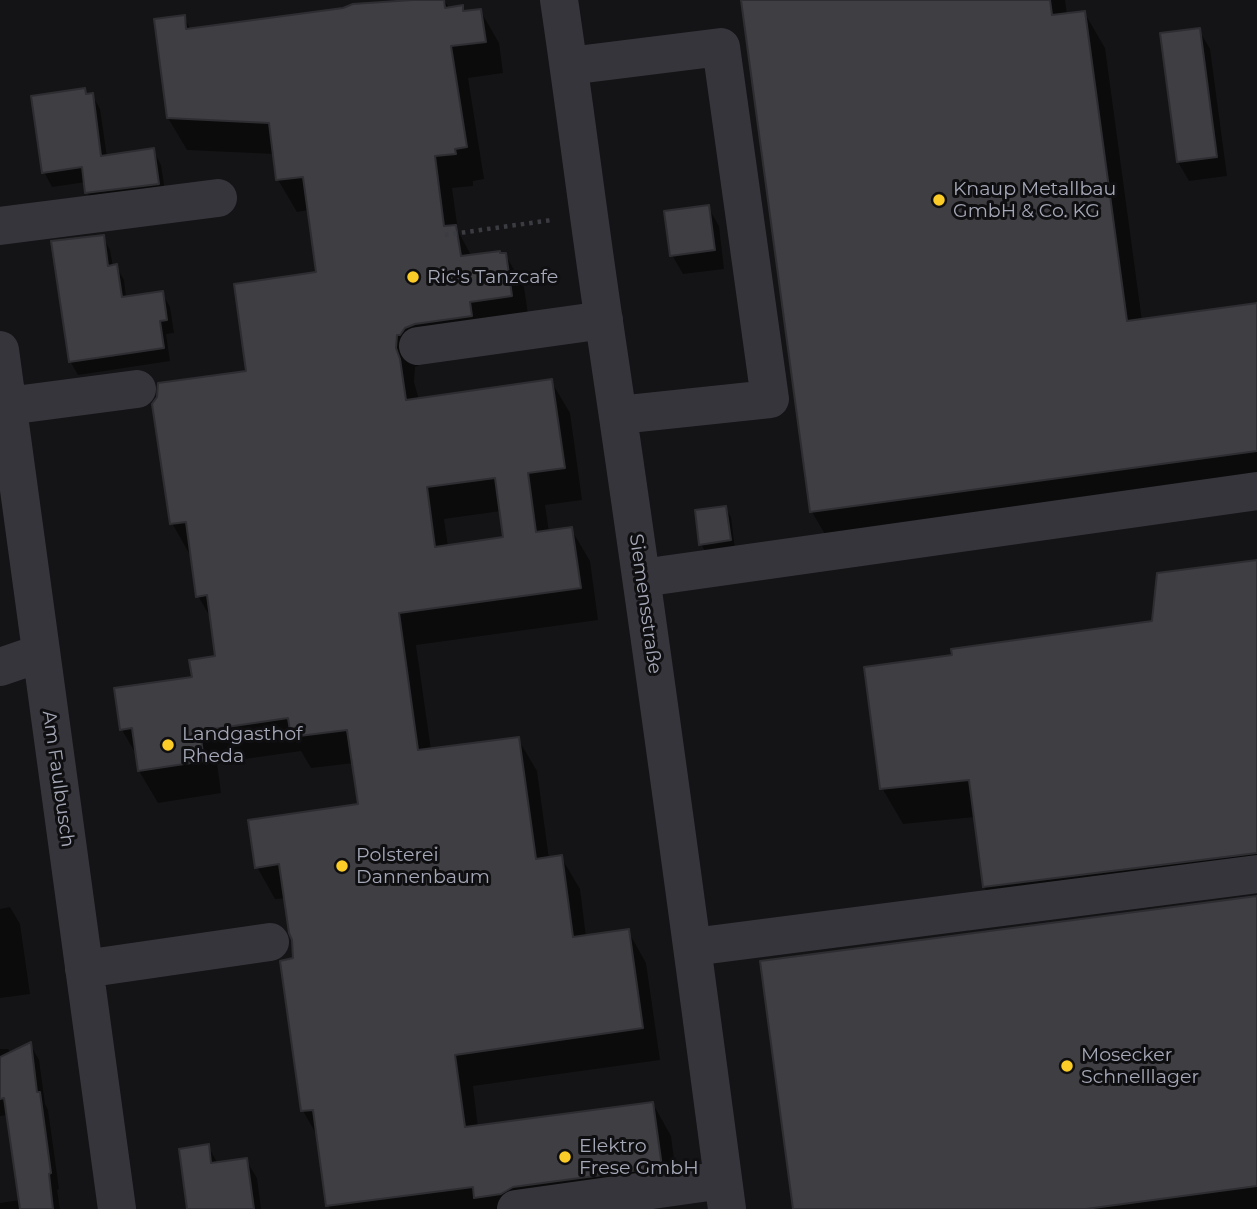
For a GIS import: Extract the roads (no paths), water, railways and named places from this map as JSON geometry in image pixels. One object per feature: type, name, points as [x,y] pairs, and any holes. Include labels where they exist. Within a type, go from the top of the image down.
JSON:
[{"type":"street","name":"Siemensstraße","points":[[559,0],[642,578],[725,1194]]},
{"type":"street","points":[[569,66],[721,47],[770,399],[619,415]]},
{"type":"street","points":[[0,226],[219,198]]},
{"type":"street","points":[[418,346],[604,320]]},
{"type":"street","name":"Am Faulbusch","points":[[0,350],[117,1209]]},
{"type":"street","points":[[8,406],[137,389]]},
{"type":"street","points":[[642,578],[1257,491]]},
{"type":"street","points":[[0,667],[41,653]]},
{"type":"street","points":[[692,947],[1257,874]]},
{"type":"street","points":[[84,969],[270,942]]},
{"type":"street","points":[[516,1209],[725,1194]]},
{"type":"place","name":"Knaup Metallbau GmbH & Co. KG","points":[[939,200]]},
{"type":"place","name":"Ric's Tanzcafe","points":[[413,277]]},
{"type":"place","name":"Landgasthof Rheda","points":[[168,745]]},
{"type":"place","name":"Polsterei Dannenbaum","points":[[342,866]]},
{"type":"place","name":"Mosecker Schnelllager","points":[[1067,1066]]},
{"type":"place","name":"Elektro Frese GmbH","points":[[565,1157]]}]
